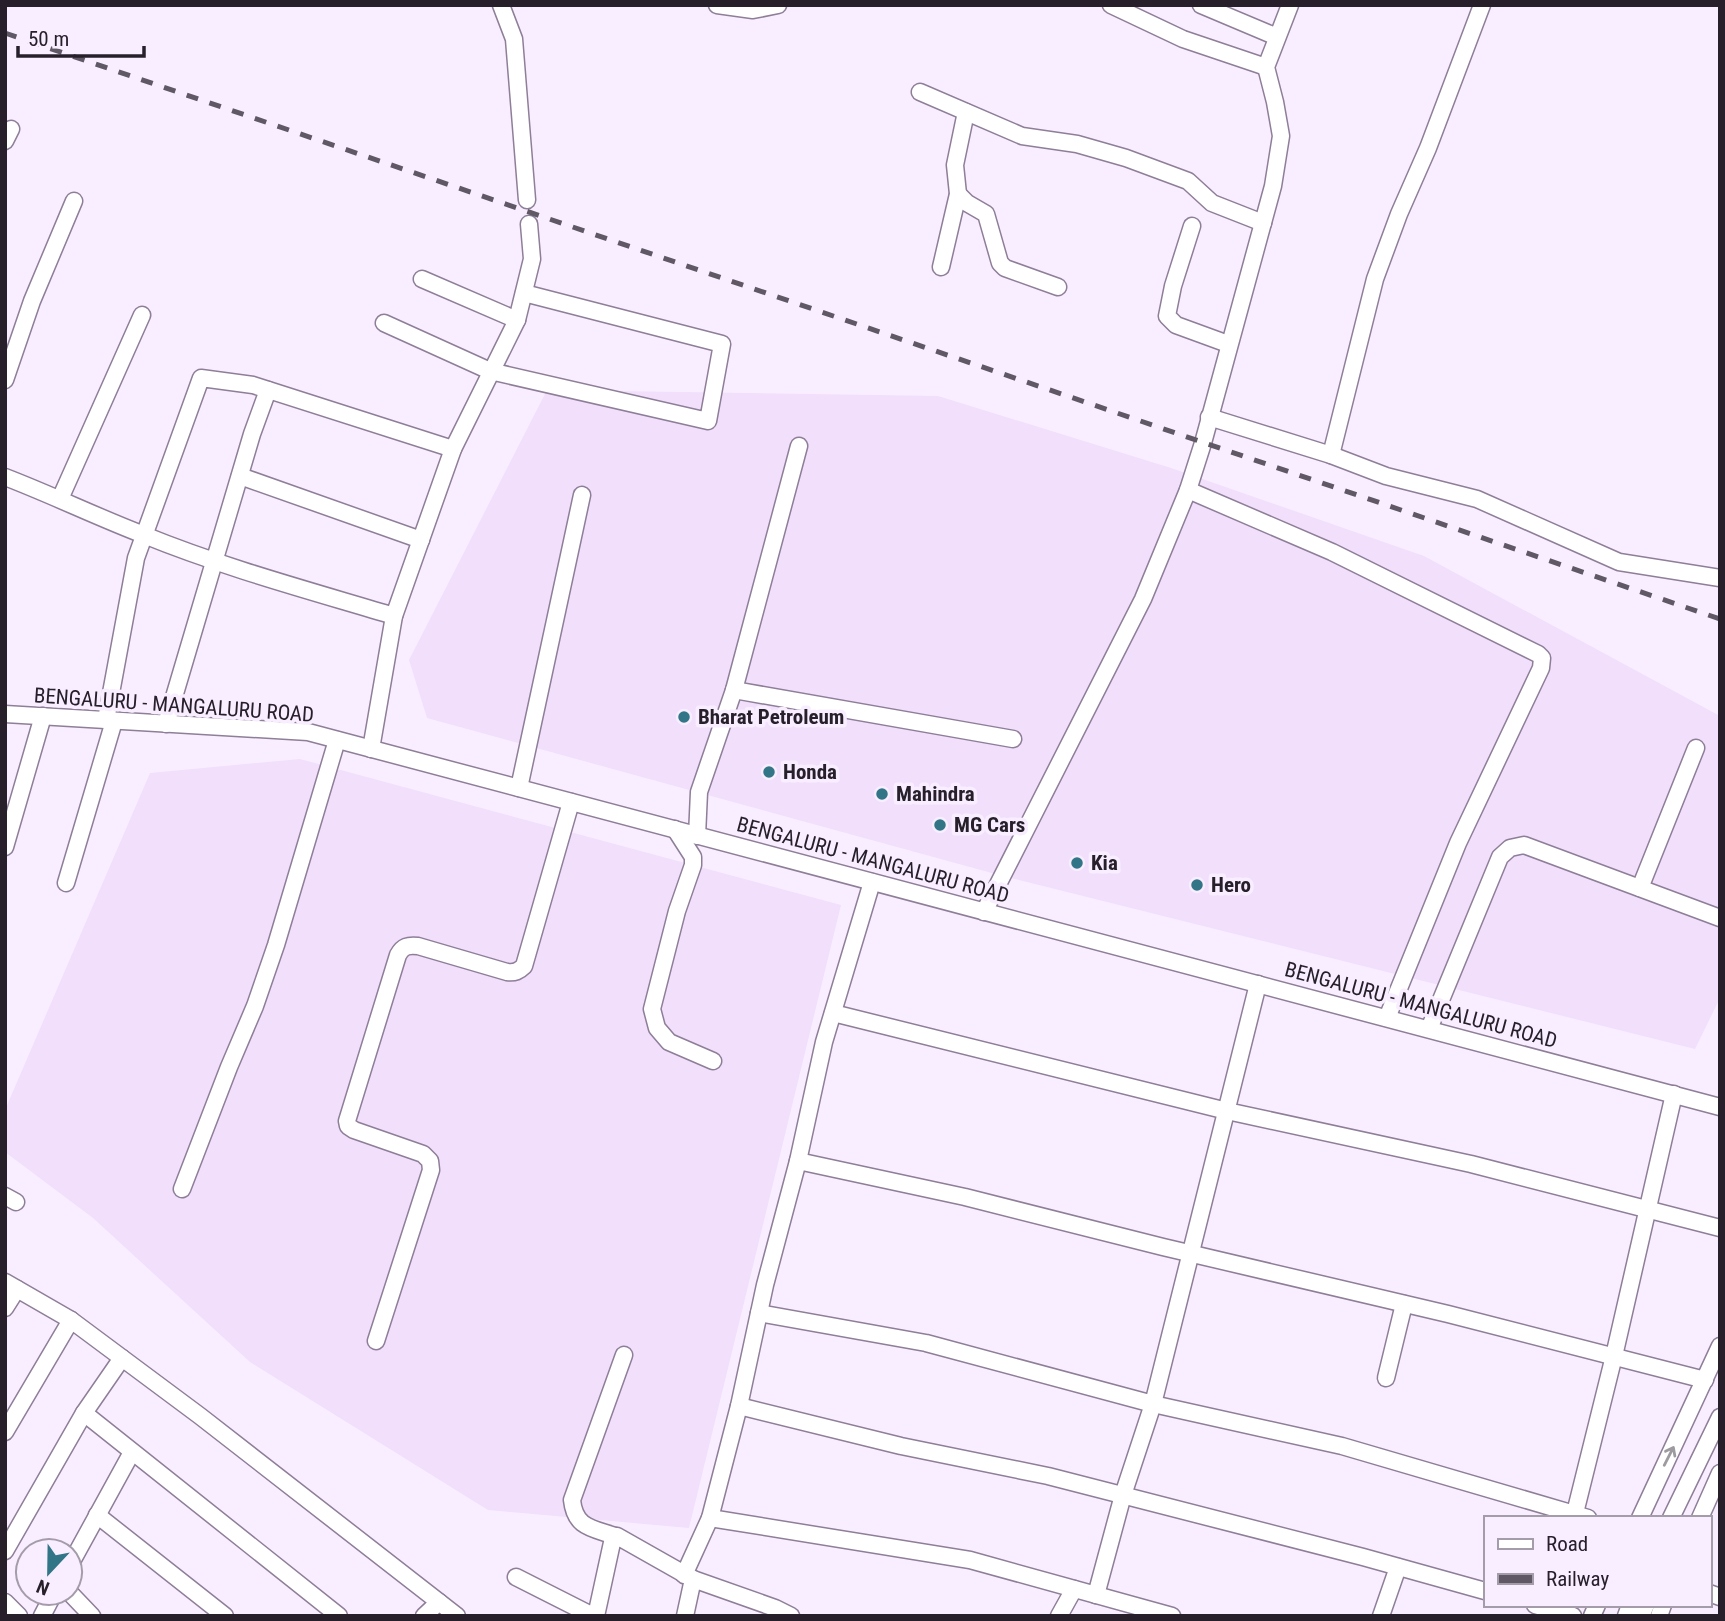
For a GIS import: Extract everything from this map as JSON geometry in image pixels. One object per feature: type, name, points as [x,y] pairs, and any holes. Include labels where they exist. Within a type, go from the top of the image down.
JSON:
[{"type":"street","points":[[501,5],[514,39],[527,200]]},
{"type":"street","points":[[717,5],[753,10],[778,5]]},
{"type":"street","points":[[1111,5],[1183,39],[1266,67]]},
{"type":"street","points":[[1201,5],[1277,37]]},
{"type":"street","points":[[1331,455],[1375,279],[1482,5]]},
{"type":"street","points":[[984,912],[1143,599],[1188,490],[1273,186],[1281,136],[1266,67],[1289,6]]},
{"type":"street","points":[[920,92],[1022,136],[1077,144],[1126,158],[1188,181],[1212,203],[1263,223]]},
{"type":"street","points":[[941,267],[958,194],[955,165],[966,112]]},
{"type":"street","points":[[958,194],[986,214],[1000,263],[1005,268],[1058,287]]},
{"type":"street","points":[[5,380],[32,301],[74,201]]},
{"type":"street","points":[[371,749],[394,616],[453,449],[517,320],[532,259],[529,224]]},
{"type":"street","points":[[1192,226],[1173,286],[1167,316],[1176,325],[1228,344]]},
{"type":"street","points":[[422,279],[517,320]]},
{"type":"street","points":[[384,323],[491,371],[708,421],[722,344],[524,293]]},
{"type":"street","points":[[60,499],[142,315]]},
{"type":"street","points":[[66,883],[110,720],[136,558],[200,380],[204,378],[253,385],[453,449]]},
{"type":"street","points":[[166,724],[252,434],[268,390]]},
{"type":"street","points":[[1209,417],[1331,455],[1386,476],[1477,499],[1619,562],[1720,578]]},
{"type":"street","points":[[698,835],[699,792],[734,690],[799,446]]},
{"type":"street","points":[[5,477],[144,536],[215,561],[394,616]]},
{"type":"street","points":[[240,477],[421,540]]},
{"type":"street","points":[[1188,490],[1332,552],[1538,654],[1542,659],[1541,668],[1458,843],[1387,1018]]},
{"type":"street","points":[[519,788],[582,495]]},
{"type":"street","points":[[734,690],[1013,739]]},
{"type":"street","name":"BENGALURU - MANGALURU ROAD","points":[[5,714],[308,733],[1720,1107]]},
{"type":"street","points":[[5,848],[43,716]]},
{"type":"street","points":[[183,1189],[272,957],[337,740]]},
{"type":"street","points":[[1640,888],[1696,748]]},
{"type":"street","points":[[376,1341],[431,1170],[430,1161],[423,1154],[354,1130],[348,1126],[347,1121],[398,955],[407,945],[507,972],[514,973],[524,966],[571,802]]},
{"type":"street","points":[[675,830],[693,857],[694,865],[677,911],[652,1009],[657,1028],[669,1042],[713,1061]]},
{"type":"street","points":[[1429,1029],[1500,857],[1510,848],[1524,845],[1720,918]]},
{"type":"street","points":[[685,1616],[689,1577],[710,1518],[739,1406],[824,1042],[872,882]]},
{"type":"street","points":[[1096,1595],[1123,1495],[1153,1405],[1258,984]]},
{"type":"street","points":[[833,1013],[1227,1111],[1471,1164],[1720,1228]]},
{"type":"street","points":[[759,1313],[926,1343],[1153,1405],[1342,1446],[1581,1516],[1614,1356],[1674,1094]]},
{"type":"street","points":[[798,1161],[965,1197],[1705,1380]]},
{"type":"street","points":[[5,1308],[11,1286],[71,1320],[200,1416],[457,1616]]},
{"type":"street","points":[[1386,1378],[1404,1304]]},
{"type":"street","points":[[5,1432],[71,1320]]},
{"type":"street","points":[[1641,1516],[1720,1346]]},
{"type":"street","points":[[624,1356],[572,1500],[573,1511],[578,1520],[617,1536],[689,1577],[774,1612],[791,1616]]},
{"type":"street","points":[[5,1551],[84,1413],[122,1358]]},
{"type":"street","points":[[739,1406],[901,1446],[1048,1475],[1484,1591]]},
{"type":"street","points":[[84,1413],[319,1610],[339,1616]]},
{"type":"street","points":[[1672,1516],[1720,1417]]},
{"type":"street","points":[[84,1539],[132,1452]]},
{"type":"street","points":[[1701,1516],[1718,1479]]},
{"type":"street","points":[[97,1515],[225,1616]]},
{"type":"street","points":[[710,1518],[970,1560],[1172,1616]]},
{"type":"street","points":[[516,1577],[595,1616],[615,1536]]},
{"type":"street","points":[[1381,1616],[1398,1567]]},
{"type":"street","points":[[1059,1616],[1074,1589]]},
{"type":"street","points":[[5,1602],[19,1616]]},
{"type":"street","points":[[424,1616],[439,1602]]},
{"type":"street","points":[[1542,1607],[1573,1616]]},
{"type":"shaded area","points":[[547,390],[938,396],[1171,468],[1424,556],[1720,716],[1720,998],[1695,1049],[999,875],[427,718],[409,660]]},
{"type":"shaded area","points":[[300,759],[841,905],[689,1528],[488,1510],[250,1362],[93,1218],[5,1152],[5,1110],[150,773]]},
{"type":"railway","points":[[5,33],[1720,619]]},
{"type":"place","name":"Bharat Petroleum","points":[[684,717]]},
{"type":"place","name":"Honda","points":[[769,772]]},
{"type":"place","name":"Mahindra","points":[[882,794]]},
{"type":"place","name":"MG Cars","points":[[940,825]]},
{"type":"place","name":"Kia","points":[[1077,863]]},
{"type":"place","name":"Hero","points":[[1197,885]]}]
